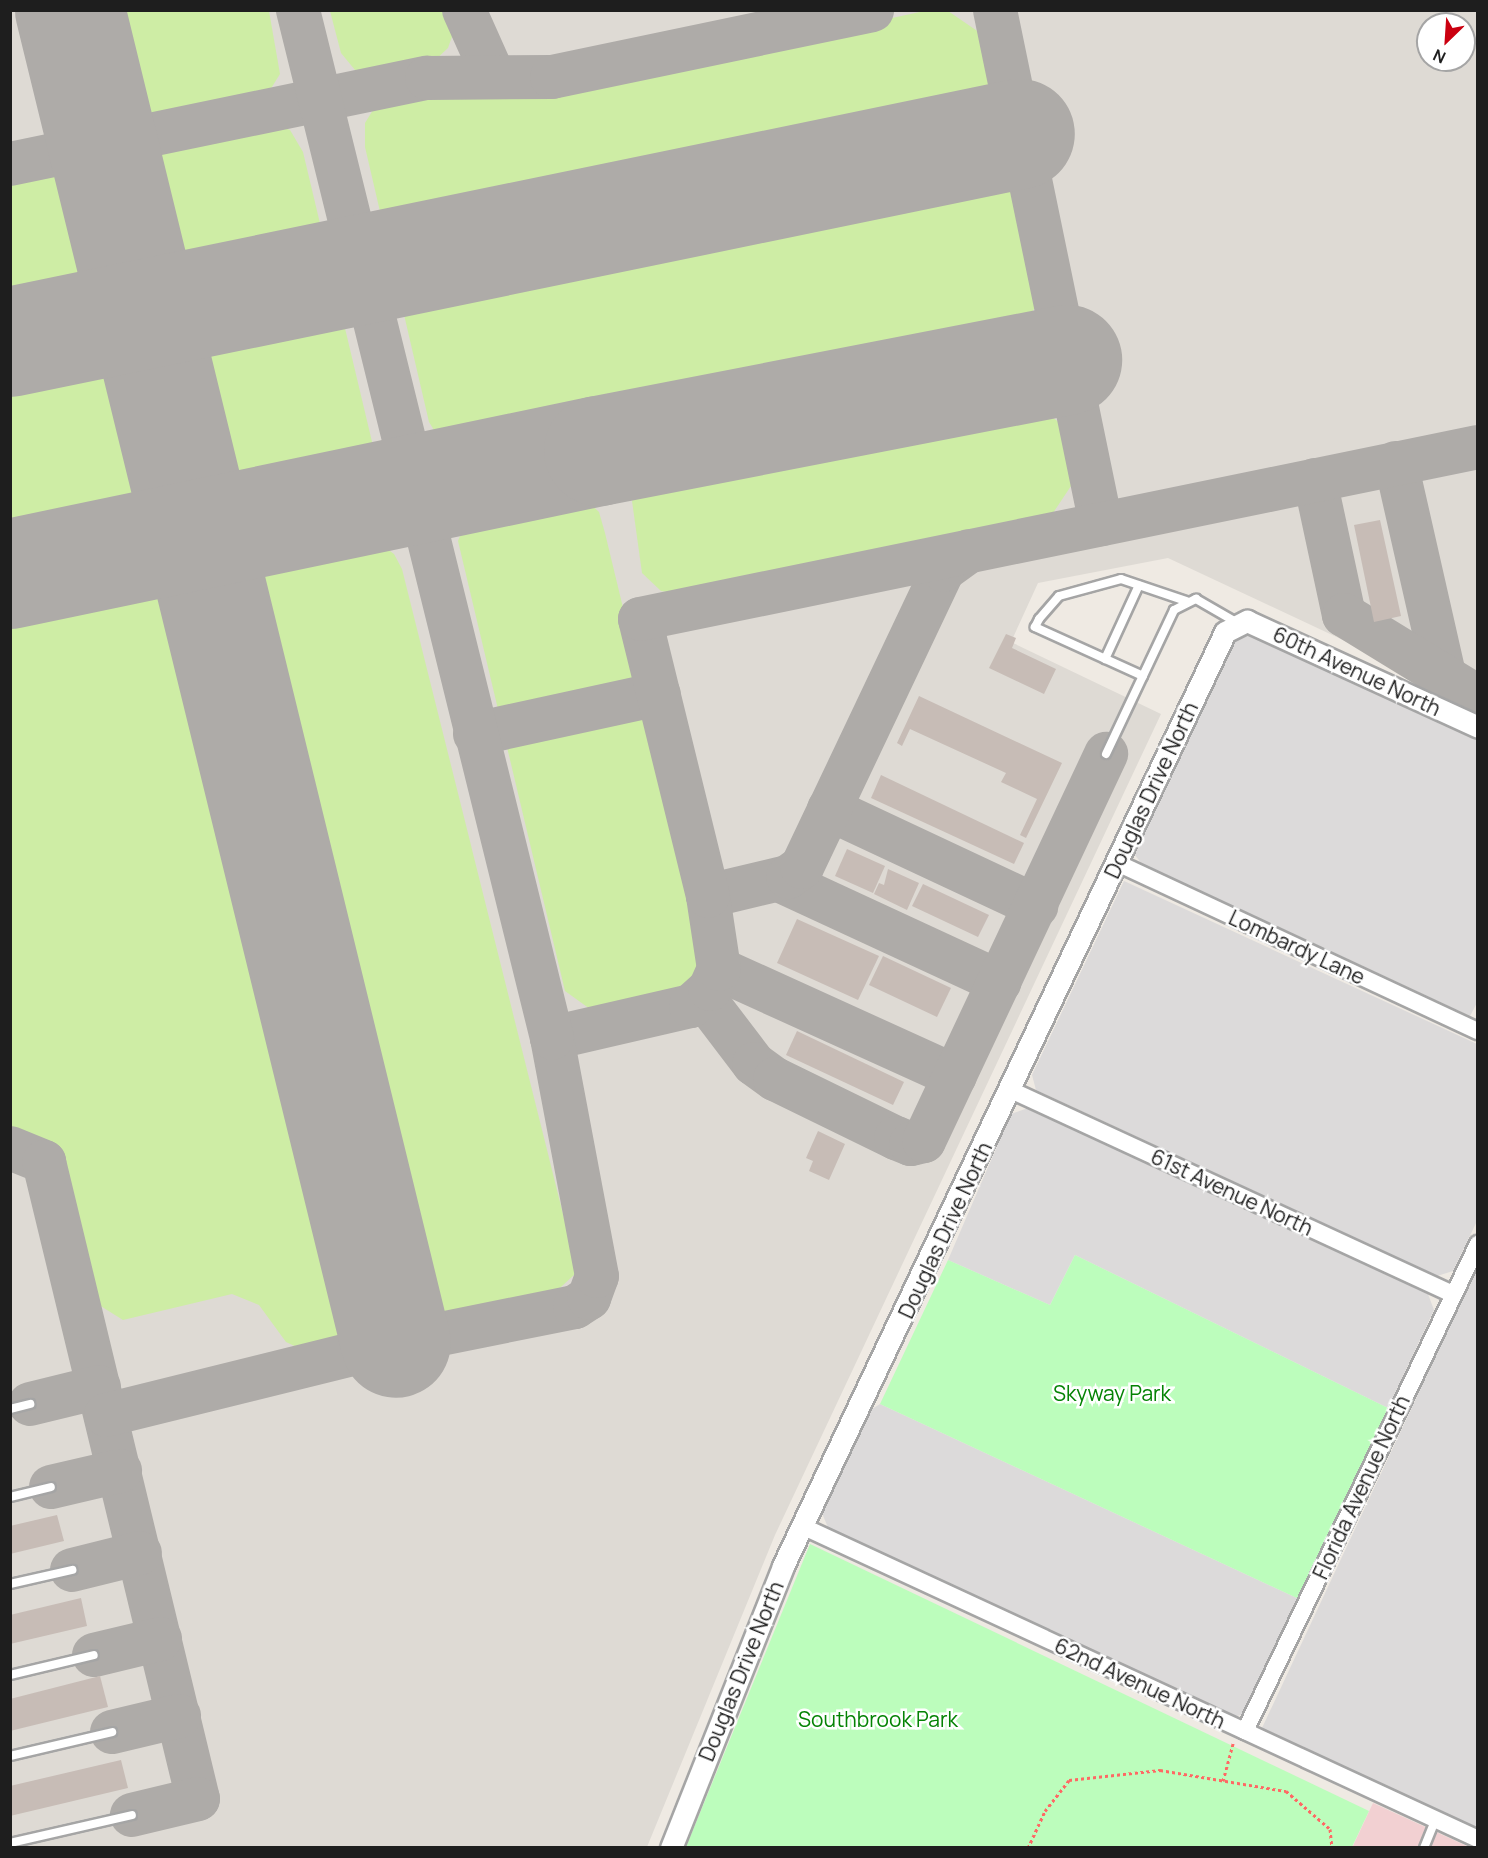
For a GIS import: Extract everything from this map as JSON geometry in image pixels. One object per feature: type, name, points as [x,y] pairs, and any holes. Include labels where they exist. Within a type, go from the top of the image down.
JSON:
[{"type":"street","name":"60th Avenue North","points":[[1236,622],[1247,621],[1478,727]]},
{"type":"street","name":"Douglas Drive North","points":[[672,1848],[804,1527],[1225,632],[1236,622]]},
{"type":"street","name":"Lombardy Lane","points":[[1117,863],[1478,1031]]},
{"type":"street","name":"61st Avenue North","points":[[1011,1090],[1453,1294]]},
{"type":"street","name":"Florida Avenue North","points":[[1245,1731],[1478,1244]]},
{"type":"street","name":"62nd Avenue North","points":[[804,1527],[1478,1839]]},
{"type":"lane","points":[[1143,676],[1035,627],[1039,619],[1059,596],[1121,579],[1185,601],[1196,600],[1236,622]]},
{"type":"lane","points":[[1105,659],[1139,585]]},
{"type":"lane","points":[[1106,754],[1174,610],[1185,601]]},
{"type":"lane","points":[[10,1409],[30,1404]]},
{"type":"lane","points":[[10,1497],[51,1487]]},
{"type":"lane","points":[[10,1584],[72,1570]]},
{"type":"lane","points":[[10,1675],[94,1655]]},
{"type":"lane","points":[[10,1756],[112,1732]]},
{"type":"lane","points":[[10,1844],[132,1815]]},
{"type":"lane","points":[[1424,1848],[1436,1819]]},
{"type":"path","points":[[1223,1781],[1225,1757],[1245,1731]]},
{"type":"path","points":[[1028,1848],[1045,1811],[1070,1780],[1160,1770],[1286,1791],[1330,1829],[1332,1848]]},
{"type":"shaded area","points":[[11,11],[1477,11],[1477,703],[1168,558],[1038,583],[1011,642],[1161,714],[775,1535],[647,1847],[11,1848]]},
{"type":"shaded area","points":[[1246,632],[1477,740],[1478,1001],[1470,1016],[1141,863],[1135,855],[1134,847],[1233,637]]},
{"type":"shaded area","points":[[1124,881],[1477,1044],[1477,1221],[1453,1271],[1437,1276],[1036,1090],[1032,1075]]},
{"type":"shaded area","points":[[1028,1108],[1428,1294],[1434,1310],[1388,1408],[1075,1255],[1050,1305],[948,1260],[1011,1114]]},
{"type":"shaded area","points":[[1477,1268],[1477,1828],[1262,1728]]},
{"type":"shaded area","points":[[880,1404],[1299,1599],[1245,1714],[1233,1717],[829,1530],[822,1513],[869,1411]]},
{"type":"shaded area","points":[[1373,1803],[1469,1847],[1352,1848]]},
{"type":"green space","points":[[929,10],[948,11],[989,39],[1041,299],[1013,339],[495,452],[468,456],[445,448],[429,422],[365,147],[365,123],[376,105],[440,91],[552,92]]},
{"type":"green space","points":[[102,11],[269,11],[280,74],[270,90],[253,101],[149,118],[132,107],[119,84]]},
{"type":"green space","points":[[330,11],[452,11],[456,25],[448,48],[433,62],[366,73],[355,70],[341,53]]},
{"type":"green space","points":[[271,123],[290,130],[303,152],[374,450],[366,469],[351,481],[238,501],[225,496],[215,482],[203,441],[144,176],[153,154],[163,147]]},
{"type":"green space","points":[[64,173],[75,181],[85,202],[155,491],[141,516],[114,531],[11,552],[11,179]]},
{"type":"green space","points":[[1023,397],[1066,427],[1079,474],[1051,516],[675,593],[661,591],[642,573],[632,501],[643,481]]},
{"type":"green space","points":[[579,493],[599,512],[605,533],[707,956],[704,970],[688,990],[609,1009],[590,1009],[565,991],[458,541],[466,521],[498,508]]},
{"type":"green space","points":[[375,540],[394,554],[402,569],[575,1262],[574,1275],[550,1297],[449,1317],[421,1302],[416,1287],[242,586],[257,561],[268,557]]},
{"type":"green space","points":[[138,586],[171,600],[187,632],[357,1314],[347,1341],[305,1351],[286,1342],[259,1305],[232,1294],[123,1320],[99,1305],[65,1171],[11,1133],[11,611]]},
{"type":"green space","name":"Skyway Park","points":[[1075,1255],[1388,1408],[1299,1599],[880,1404],[948,1260],[1050,1305]]},
{"type":"green space","name":"Southbrook Park","points":[[810,1544],[1369,1811],[1352,1847],[686,1847]]},
{"type":"building","points":[[1380,520],[1401,616],[1374,622],[1354,525]]},
{"type":"building","points":[[1006,634],[1016,638],[1012,648],[1056,669],[1044,694],[989,668]]},
{"type":"building","points":[[919,696],[1062,763],[1026,838],[1020,835],[1037,799],[1001,782],[1006,773],[910,729],[902,746],[897,743]]},
{"type":"building","points":[[881,775],[1024,843],[1014,864],[871,798]]},
{"type":"building","points":[[847,849],[885,866],[873,893],[835,876]]},
{"type":"building","points":[[888,869],[919,883],[907,910],[874,894],[879,883],[884,885]]},
{"type":"building","points":[[923,884],[989,915],[978,937],[912,906]]},
{"type":"building","points":[[797,919],[879,956],[858,1000],[777,963]]},
{"type":"building","points":[[883,956],[951,988],[937,1017],[869,985]]},
{"type":"building","points":[[797,1031],[904,1082],[893,1105],[786,1055]]},
{"type":"building","points":[[818,1131],[845,1144],[829,1180],[809,1171],[813,1161],[806,1158]]},
{"type":"building","points":[[57,1515],[64,1541],[10,1554],[10,1526]]},
{"type":"building","points":[[81,1598],[87,1626],[10,1644],[10,1615]]},
{"type":"building","points":[[100,1676],[108,1707],[10,1731],[10,1699]]},
{"type":"building","points":[[121,1760],[128,1788],[10,1816],[10,1786]]},
{"type":"taxiway","points":[[106,1415],[396,1343],[575,1307],[589,1298],[597,1276],[552,1038],[298,10]]},
{"type":"taxiway","points":[[464,10],[494,77]]},
{"type":"taxiway","points":[[10,164],[427,78],[552,77],[872,10]]},
{"type":"taxiway","points":[[995,10],[1101,524]]},
{"type":"taxiway","points":[[552,1038],[691,1006],[710,989],[719,969],[708,896],[640,619],[1478,447]]},
{"type":"taxiway","points":[[1396,463],[1445,679]]},
{"type":"taxiway","points":[[1315,480],[1344,615],[1478,697]]},
{"type":"taxiway","points":[[708,896],[788,877],[802,867],[943,570],[969,551]]},
{"type":"taxiway","points":[[475,734],[659,694]]},
{"type":"taxiway","points":[[703,997],[754,1064],[775,1079],[896,1138],[911,1144],[924,1141],[1106,754]]},
{"type":"taxiway","points":[[829,809],[1036,906]]},
{"type":"taxiway","points":[[779,880],[1000,982]]},
{"type":"taxiway","points":[[719,969],[955,1076]]},
{"type":"taxiway","points":[[10,1148],[44,1162],[198,1799],[132,1815]]},
{"type":"taxiway","points":[[30,1404],[99,1387]]},
{"type":"taxiway","points":[[51,1487],[120,1471]]},
{"type":"taxiway","points":[[72,1570],[140,1553]]},
{"type":"taxiway","points":[[94,1655],[160,1639]]},
{"type":"taxiway","points":[[112,1732],[179,1716]]},
{"type":"runway","points":[[70,10],[396,1343]]},
{"type":"runway","points":[[10,342],[1020,134]]},
{"type":"runway","points":[[10,574],[599,451],[1067,360]]}]
